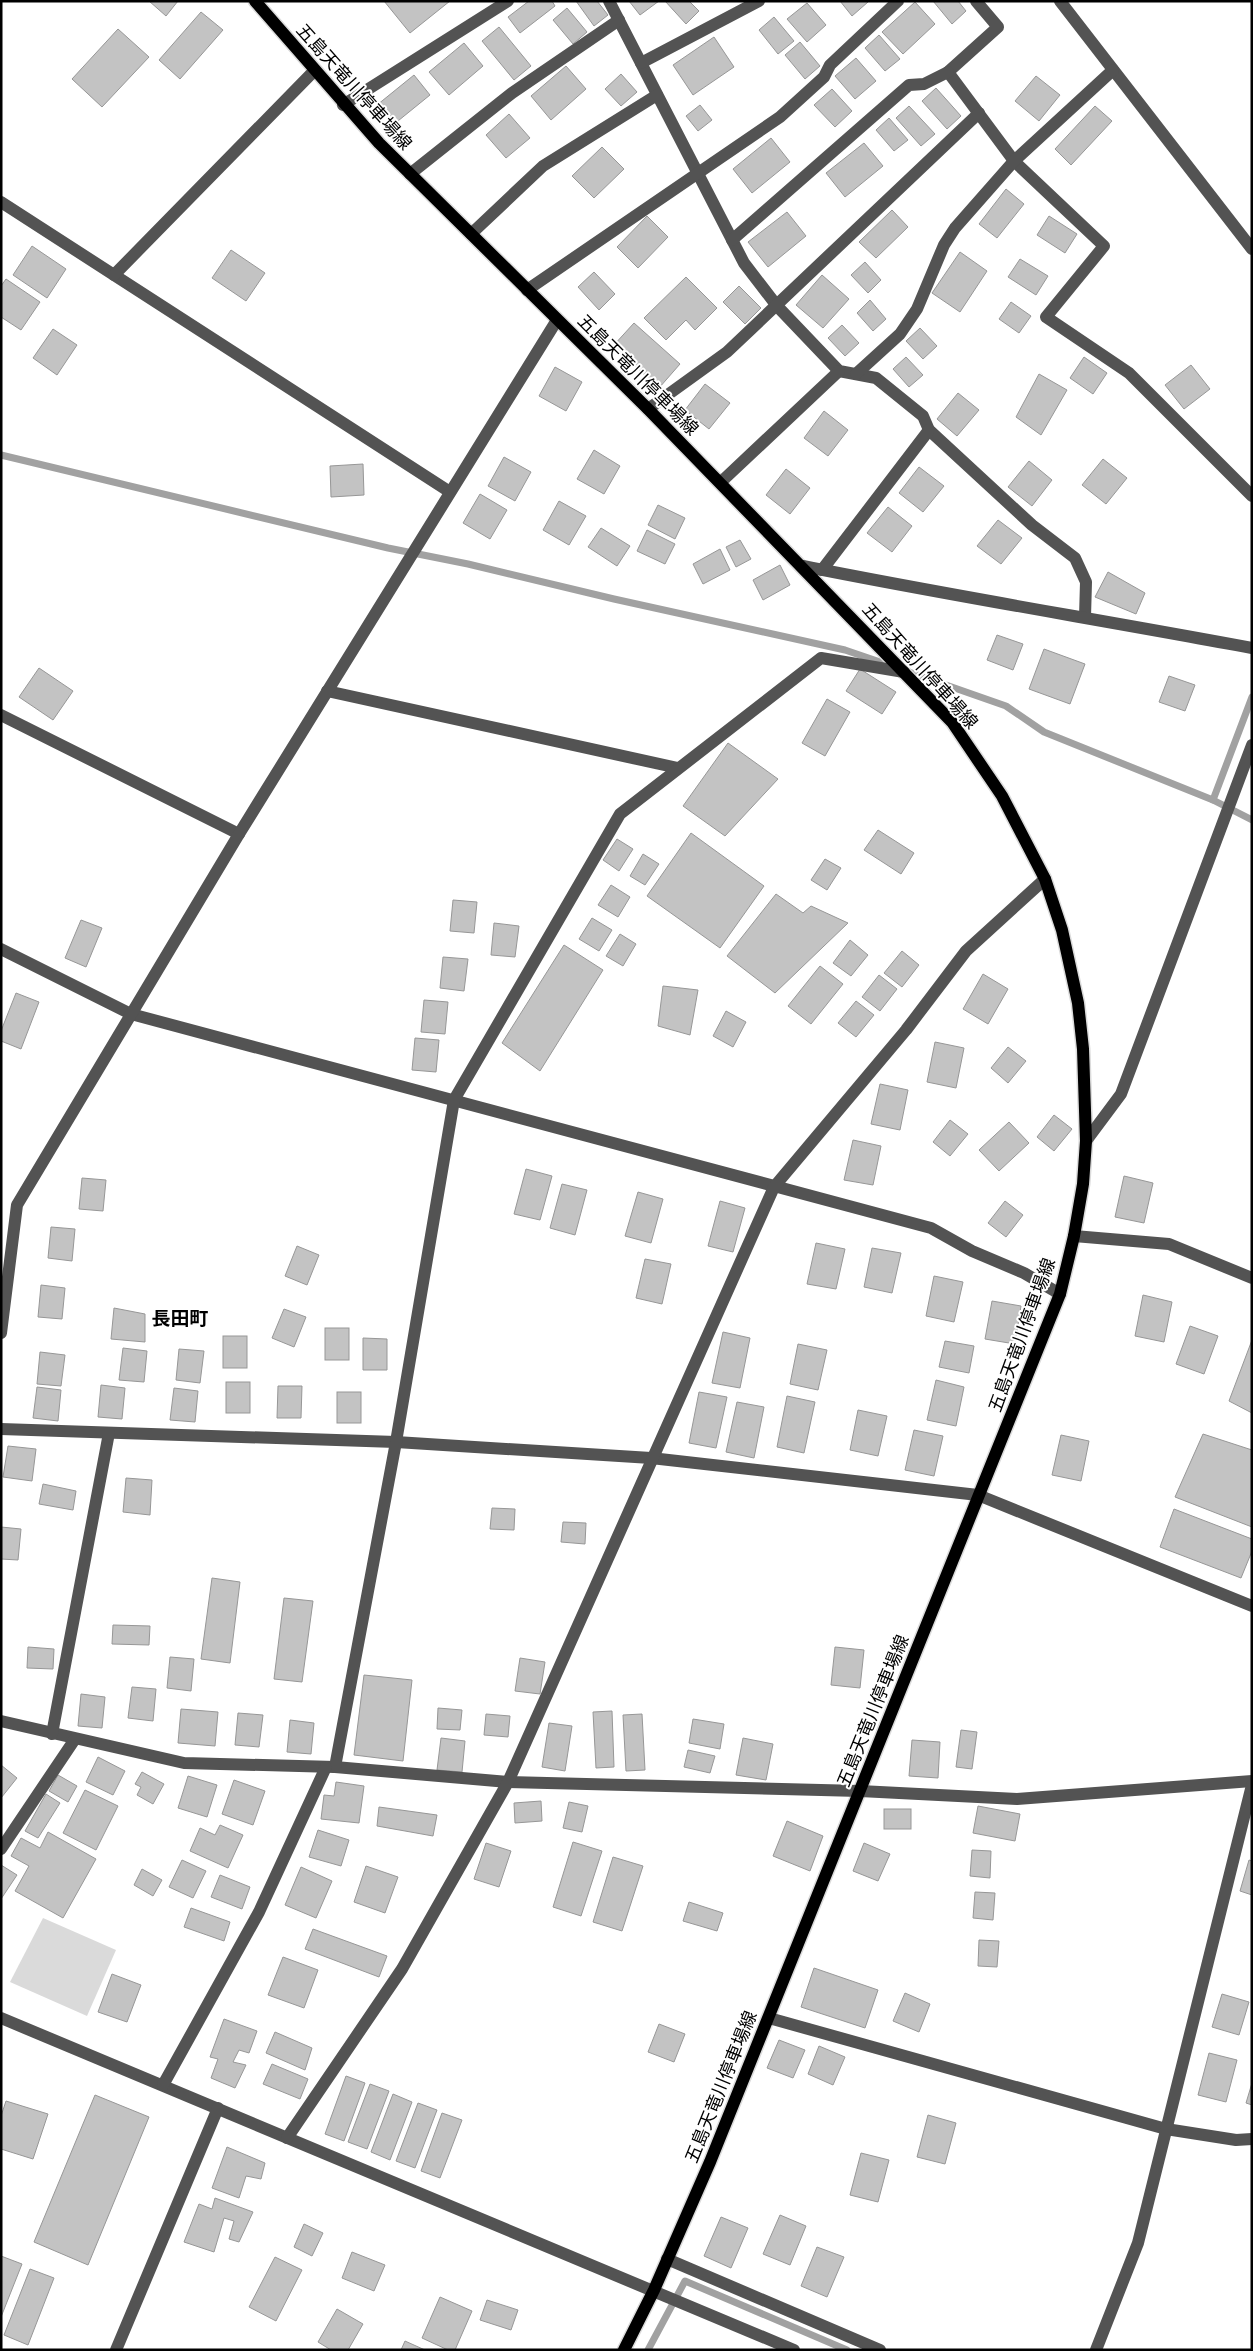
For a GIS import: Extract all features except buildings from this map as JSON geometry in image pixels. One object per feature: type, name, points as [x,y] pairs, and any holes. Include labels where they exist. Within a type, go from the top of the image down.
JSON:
[{"type":"main road","name":"五島天竜川停車場線","points":[[255,1],[344,105],[410,174],[648,408],[952,722],[1002,796],[1045,879],[1062,930],[1078,1003],[1083,1049],[1086,1140],[1074,1236],[1060,1294],[769,2018],[654,2290],[624,2350]]},
{"type":"street","points":[[344,105],[508,1]]},
{"type":"street","points":[[609,1],[744,263],[777,306],[839,371],[876,378],[924,416],[929,430],[1032,525],[1076,558],[1086,582],[1085,617]]},
{"type":"street","points":[[641,63],[760,1]]},
{"type":"street","points":[[527,290],[780,117],[824,77],[830,65],[898,1]]},
{"type":"street","points":[[732,240],[909,85],[924,84],[948,72],[998,27],[976,1]]},
{"type":"street","points":[[1060,1],[1252,248]]},
{"type":"street","points":[[410,174],[512,94],[619,20]]},
{"type":"street","points":[[856,374],[900,334],[917,309],[944,245],[955,228],[1014,161],[1113,70]]},
{"type":"street","points":[[114,275],[314,71]]},
{"type":"street","points":[[948,72],[1014,161],[1104,246],[1046,317],[1129,373],[1252,496]]},
{"type":"street","points":[[471,234],[543,166],[657,95]]},
{"type":"street","points":[[648,408],[727,352],[979,113]]},
{"type":"street","points":[[1,202],[450,492]]},
{"type":"street","points":[[1,1333],[17,1205],[239,834],[557,320]]},
{"type":"street","points":[[720,482],[839,371]]},
{"type":"street","points":[[822,570],[929,430]]},
{"type":"street","points":[[803,566],[992,603],[1085,617],[1252,648]]},
{"type":"street","points":[[163,2085],[259,1912],[330,1767],[396,1442],[454,1100],[620,814],[821,658],[904,672]]},
{"type":"street","points":[[327,691],[678,768]]},
{"type":"street","points":[[1,715],[239,834]]},
{"type":"street","points":[[1086,1140],[1121,1094],[1252,744]]},
{"type":"street","points":[[287,2138],[402,1969],[508,1782],[651,1458],[774,1187],[906,1030],[966,950],[1045,879]]},
{"type":"street","points":[[1,949],[131,1014],[932,1228],[972,1252],[1024,1273],[1060,1294]]},
{"type":"street","points":[[1074,1236],[1169,1244],[1252,1278]]},
{"type":"street","points":[[1,1429],[396,1442],[651,1458],[978,1495],[1252,1606]]},
{"type":"street","points":[[52,1734],[109,1433]]},
{"type":"street","points":[[1,1720],[52,1734],[184,1763],[330,1767],[508,1782],[860,1791],[1017,1799],[1252,1781]]},
{"type":"street","points":[[1,1849],[75,1739]]},
{"type":"street","points":[[1096,2350],[1138,2243],[1252,1785]]},
{"type":"street","points":[[1,2018],[794,2350]]},
{"type":"street","points":[[769,2018],[1166,2129],[1236,2140],[1252,2140]]},
{"type":"street","points":[[116,2350],[218,2108]]},
{"type":"street","points":[[667,2259],[880,2350]]},
{"type":"shaded area","points":[[43,1918],[116,1950],[87,2016],[10,1982]]},
{"type":"waterway","points":[[1,455],[388,548],[468,564],[614,599],[845,650],[886,664]]},
{"type":"waterway","points":[[906,671],[1006,706],[1044,732],[1213,800],[1252,820]]},
{"type":"waterway","points":[[1213,800],[1252,697]]},
{"type":"waterway","points":[[648,2350],[685,2281],[847,2350]]},
{"type":"district","name":"長田町","points":[[180,1318]]}]
